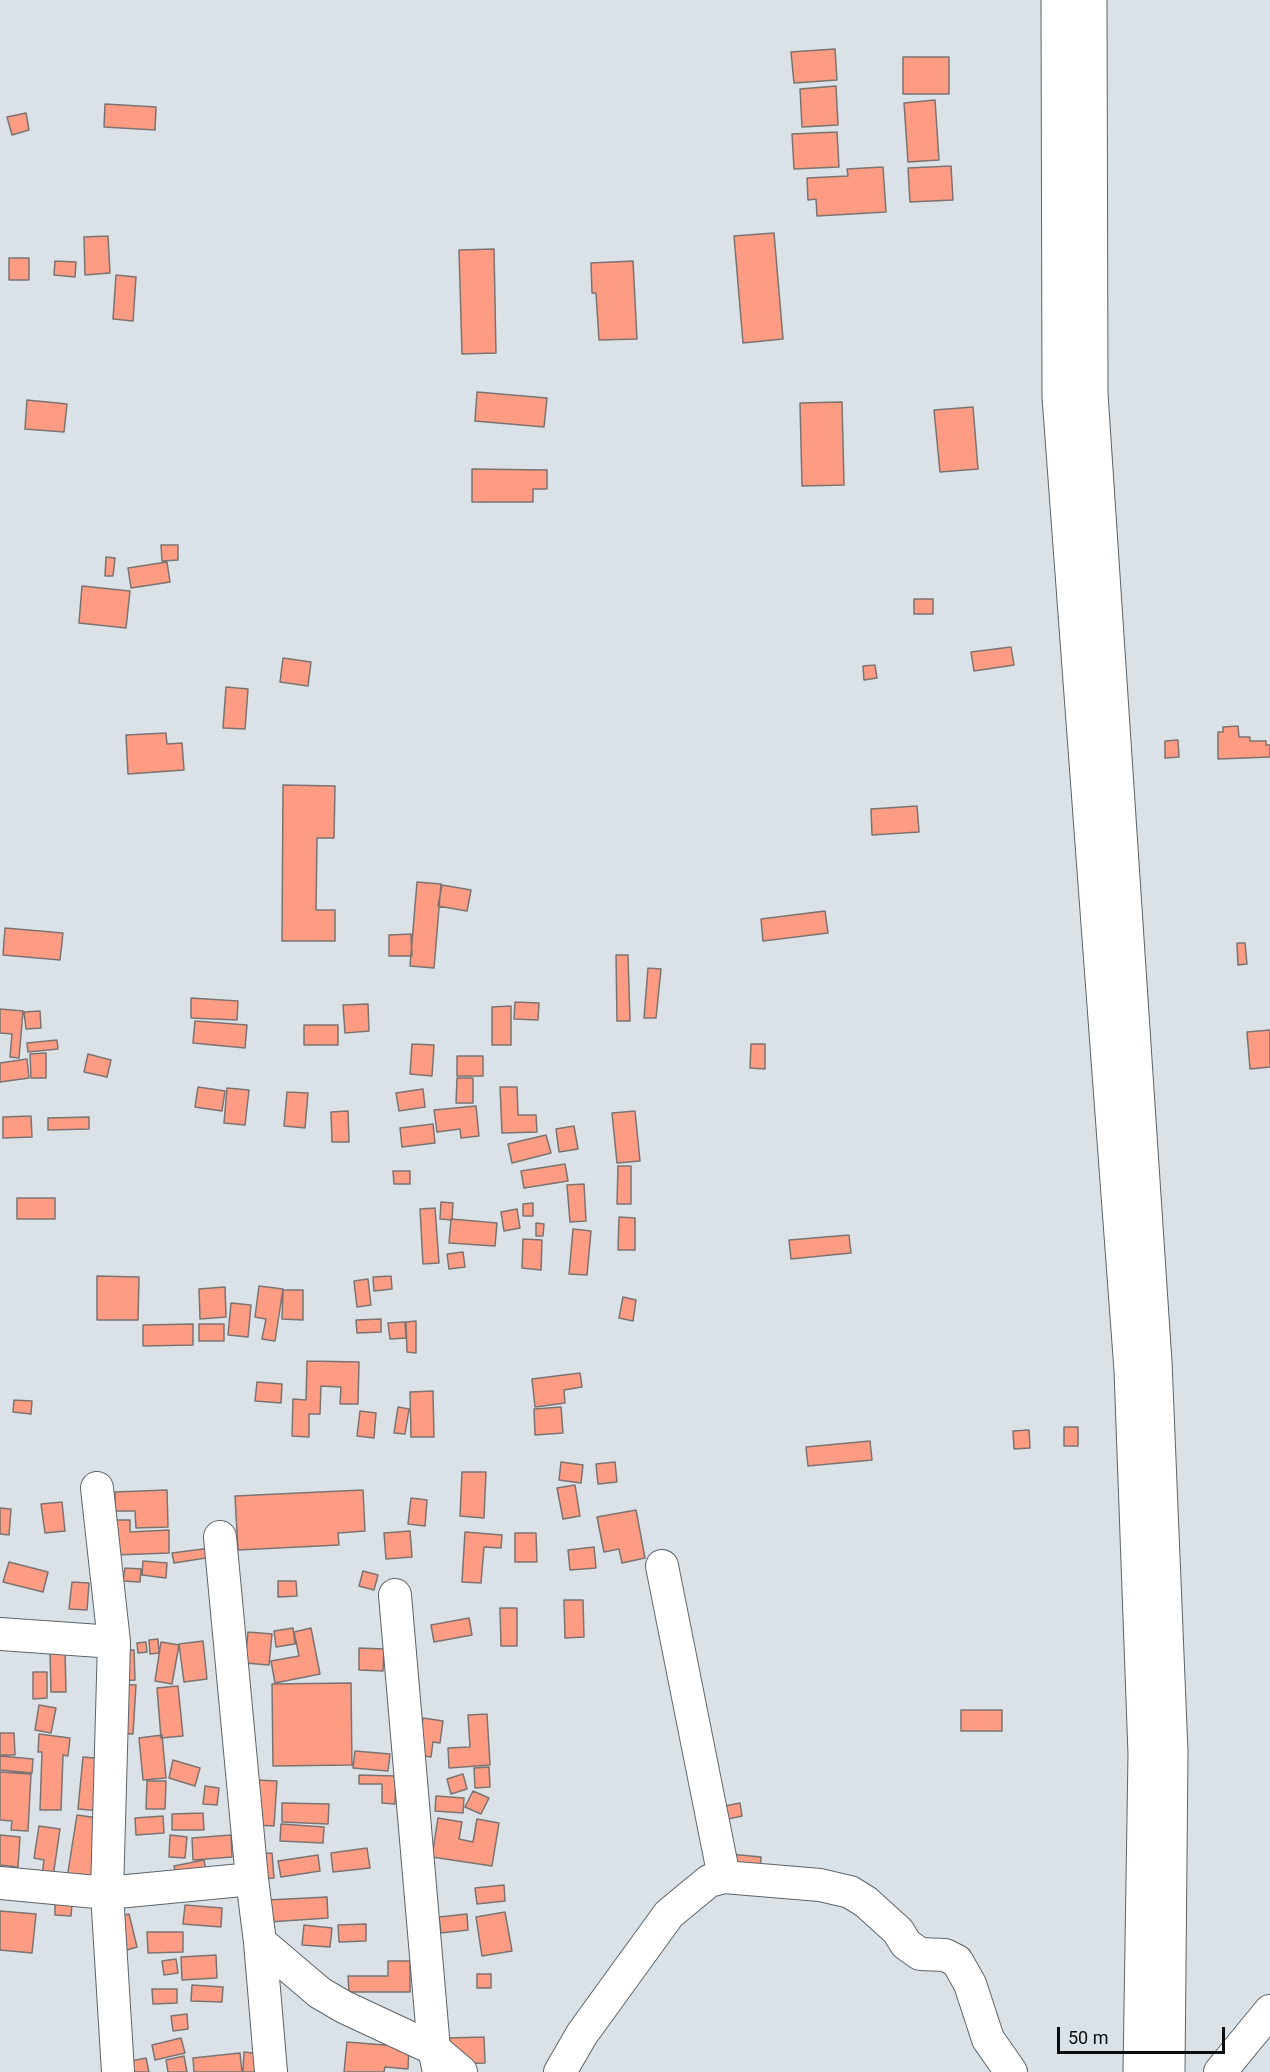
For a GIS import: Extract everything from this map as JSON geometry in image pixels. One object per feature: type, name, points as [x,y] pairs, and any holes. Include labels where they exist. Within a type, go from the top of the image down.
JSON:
[{"type":"main road","points":[[1058,0],[1059,397],[1131,1370],[1145,1754],[1140,2072]]},
{"type":"main road","points":[[1090,0],[1091,394],[1155,1362],[1171,1752],[1168,2072]]},
{"type":"street","points":[[96,1488],[114,1642],[107,1893],[117,2072]]},
{"type":"street","points":[[220,1537],[271,2072]]},
{"type":"street","points":[[662,1566],[724,1877]]},
{"type":"street","points":[[395,1595],[436,2061]]},
{"type":"street","points":[[0,1634],[114,1642]]},
{"type":"street","points":[[560,2072],[582,2034],[669,1914],[709,1881],[724,1877],[820,1885],[850,1892],[866,1902],[898,1931],[906,1944],[920,1954],[945,1955],[957,1961],[970,1984],[988,2039],[1011,2072]]},
{"type":"street","points":[[0,1882],[107,1893],[252,1879]]},
{"type":"street","points":[[260,1942],[320,1993],[436,2061],[462,2072]]},
{"type":"street","points":[[1220,2072],[1270,2011]]},
{"type":"building","points":[[835,49],[837,80],[794,83],[791,52]]},
{"type":"building","points":[[903,57],[949,57],[949,94],[903,94]]},
{"type":"building","points":[[836,86],[838,125],[802,127],[800,89]]},
{"type":"building","points":[[935,100],[939,160],[908,162],[904,103]]},
{"type":"building","points":[[105,104],[156,107],[155,130],[104,127]]},
{"type":"building","points":[[26,113],[29,130],[12,135],[7,117]]},
{"type":"building","points":[[837,132],[839,167],[794,169],[792,134]]},
{"type":"building","points":[[951,166],[953,200],[910,202],[908,168]]},
{"type":"building","points":[[883,167],[886,212],[817,216],[816,199],[808,200],[807,178],[848,176],[847,169]]},
{"type":"building","points":[[774,233],[783,339],[743,343],[734,236]]},
{"type":"building","points":[[108,236],[110,273],[85,275],[84,237]]},
{"type":"building","points":[[494,249],[496,353],[462,354],[459,250]]},
{"type":"building","points":[[9,258],[29,258],[29,280],[9,280]]},
{"type":"building","points":[[55,261],[76,262],[75,277],[54,275]]},
{"type":"building","points":[[633,261],[637,339],[599,340],[596,293],[592,293],[591,263]]},
{"type":"building","points":[[116,275],[136,277],[133,321],[113,319]]},
{"type":"building","points":[[477,392],[547,398],[544,427],[475,421]]},
{"type":"building","points":[[27,400],[67,404],[64,432],[25,429]]},
{"type":"building","points":[[842,402],[844,485],[802,486],[800,403]]},
{"type":"building","points":[[973,407],[978,469],[940,472],[934,410]]},
{"type":"building","points":[[472,469],[547,470],[547,489],[533,489],[533,502],[472,502]]},
{"type":"building","points":[[161,545],[178,545],[178,560],[162,561]]},
{"type":"building","points":[[106,557],[115,558],[113,576],[105,576]]},
{"type":"building","points":[[167,562],[170,582],[131,588],[128,568]]},
{"type":"building","points":[[82,586],[130,591],[126,628],[79,623]]},
{"type":"building","points":[[914,599],[933,599],[933,614],[914,614]]},
{"type":"building","points":[[1011,647],[1014,665],[974,671],[971,652]]},
{"type":"building","points":[[283,658],[311,662],[308,686],[280,682]]},
{"type":"building","points":[[875,665],[877,678],[864,680],[863,666]]},
{"type":"building","points":[[226,687],[248,689],[245,729],[223,728]]},
{"type":"building","points":[[1238,726],[1239,737],[1250,737],[1250,741],[1266,741],[1266,745],[1270,745],[1270,757],[1218,759],[1218,732],[1223,732],[1223,727]]},
{"type":"building","points":[[166,733],[167,744],[182,743],[184,770],[128,774],[126,735]]},
{"type":"building","points":[[1178,740],[1179,757],[1165,758],[1165,741]]},
{"type":"building","points":[[283,785],[335,786],[334,838],[317,838],[316,910],[335,910],[335,941],[282,941]]},
{"type":"building","points":[[917,806],[919,832],[872,835],[871,809]]},
{"type":"building","points":[[417,882],[441,884],[434,968],[410,966]]},
{"type":"building","points":[[442,885],[471,890],[467,911],[438,906]]},
{"type":"building","points":[[825,911],[828,933],[763,941],[761,919]]},
{"type":"building","points":[[5,928],[63,933],[60,960],[3,955]]},
{"type":"building","points":[[411,934],[412,956],[389,956],[389,935]]},
{"type":"building","points":[[1237,943],[1245,943],[1247,964],[1238,965]]},
{"type":"building","points":[[616,955],[628,955],[630,1021],[617,1021]]},
{"type":"building","points":[[648,968],[661,969],[656,1018],[644,1018]]},
{"type":"building","points":[[191,998],[238,1001],[237,1020],[191,1018]]},
{"type":"building","points":[[515,1002],[539,1003],[538,1020],[514,1019]]},
{"type":"building","points":[[368,1004],[369,1031],[345,1033],[343,1005]]},
{"type":"building","points":[[511,1006],[511,1045],[492,1045],[492,1007]]},
{"type":"building","points":[[0,1009],[23,1011],[19,1058],[10,1057],[12,1034],[0,1033]]},
{"type":"building","points":[[40,1011],[41,1028],[26,1029],[24,1012]]},
{"type":"building","points":[[195,1021],[247,1025],[245,1048],[193,1043]]},
{"type":"building","points":[[304,1025],[338,1025],[338,1045],[304,1045]]},
{"type":"building","points":[[1270,1030],[1270,1067],[1250,1069],[1247,1032]]},
{"type":"building","points":[[57,1040],[58,1049],[28,1052],[27,1043]]},
{"type":"building","points":[[412,1044],[434,1045],[432,1076],[410,1074]]},
{"type":"building","points":[[751,1044],[765,1044],[765,1069],[750,1068]]},
{"type":"building","points":[[46,1053],[46,1078],[31,1078],[30,1054]]},
{"type":"building","points":[[88,1054],[111,1060],[107,1077],[84,1072]]},
{"type":"building","points":[[457,1056],[483,1056],[483,1076],[457,1076]]},
{"type":"building","points":[[27,1059],[29,1078],[0,1082],[0,1063]]},
{"type":"building","points":[[457,1078],[473,1078],[473,1103],[456,1103]]},
{"type":"building","points":[[198,1087],[225,1091],[222,1111],[195,1107]]},
{"type":"building","points":[[500,1087],[517,1087],[518,1115],[536,1115],[537,1132],[502,1133]]},
{"type":"building","points":[[227,1088],[249,1090],[245,1125],[224,1123]]},
{"type":"building","points":[[423,1089],[425,1107],[399,1111],[396,1093]]},
{"type":"building","points":[[287,1092],[308,1093],[305,1128],[284,1126]]},
{"type":"building","points":[[476,1106],[479,1136],[461,1138],[460,1129],[437,1132],[434,1110]]},
{"type":"building","points":[[348,1111],[349,1142],[332,1142],[331,1112]]},
{"type":"building","points":[[635,1111],[640,1161],[617,1163],[612,1113]]},
{"type":"building","points":[[31,1116],[32,1137],[3,1138],[3,1117]]},
{"type":"building","points":[[89,1117],[89,1129],[48,1130],[48,1118]]},
{"type":"building","points":[[433,1124],[435,1143],[402,1147],[400,1128]]},
{"type":"building","points":[[574,1126],[578,1149],[559,1152],[556,1129]]},
{"type":"building","points":[[546,1135],[551,1153],[512,1163],[508,1144]]},
{"type":"building","points":[[565,1164],[568,1181],[524,1188],[521,1171]]},
{"type":"building","points":[[618,1166],[631,1166],[631,1204],[617,1204]]},
{"type":"building","points":[[393,1171],[410,1171],[410,1184],[394,1184]]},
{"type":"building","points":[[584,1184],[586,1221],[570,1222],[567,1185]]},
{"type":"building","points":[[17,1198],[55,1198],[55,1219],[17,1219]]},
{"type":"building","points":[[441,1202],[453,1203],[452,1220],[440,1219]]},
{"type":"building","points":[[533,1203],[533,1216],[523,1216],[523,1204]]},
{"type":"building","points":[[435,1208],[439,1263],[423,1264],[420,1209]]},
{"type":"building","points":[[517,1209],[520,1228],[504,1231],[501,1212]]},
{"type":"building","points":[[619,1217],[635,1218],[635,1250],[618,1250]]},
{"type":"building","points":[[451,1219],[497,1223],[495,1246],[449,1243]]},
{"type":"building","points":[[536,1223],[544,1224],[543,1236],[536,1236]]},
{"type":"building","points":[[573,1229],[591,1231],[587,1275],[569,1274]]},
{"type":"building","points":[[849,1235],[851,1253],[791,1259],[789,1240]]},
{"type":"building","points":[[523,1239],[542,1240],[541,1270],[522,1268]]},
{"type":"building","points":[[463,1252],[465,1267],[449,1269],[447,1254]]},
{"type":"building","points":[[97,1276],[139,1277],[138,1320],[97,1320]]},
{"type":"building","points":[[391,1276],[392,1289],[374,1291],[373,1277]]},
{"type":"building","points":[[368,1279],[371,1305],[357,1307],[354,1281]]},
{"type":"building","points":[[259,1286],[283,1289],[275,1341],[262,1339],[266,1319],[255,1317]]},
{"type":"building","points":[[225,1287],[226,1317],[200,1319],[199,1289]]},
{"type":"building","points":[[283,1290],[303,1290],[303,1320],[282,1319]]},
{"type":"building","points":[[623,1297],[636,1300],[633,1321],[619,1318]]},
{"type":"building","points":[[231,1303],[251,1305],[248,1337],[228,1335]]},
{"type":"building","points":[[381,1319],[381,1332],[357,1333],[356,1320]]},
{"type":"building","points":[[416,1321],[416,1353],[407,1352],[406,1322]]},
{"type":"building","points":[[405,1322],[406,1338],[390,1339],[388,1323]]},
{"type":"building","points":[[193,1324],[193,1345],[143,1346],[143,1325]]},
{"type":"building","points":[[199,1324],[224,1324],[224,1341],[199,1341]]},
{"type":"building","points":[[307,1361],[359,1362],[358,1404],[340,1404],[341,1387],[321,1386],[320,1414],[309,1414],[309,1437],[292,1436],[293,1399],[306,1400]]},
{"type":"building","points":[[580,1373],[582,1387],[564,1390],[565,1403],[535,1407],[532,1379]]},
{"type":"building","points":[[257,1382],[282,1384],[281,1403],[255,1401]]},
{"type":"building","points":[[433,1391],[434,1437],[411,1437],[410,1392]]},
{"type":"building","points":[[14,1400],[32,1401],[31,1414],[13,1412]]},
{"type":"building","points":[[398,1407],[409,1409],[405,1434],[394,1433]]},
{"type":"building","points":[[561,1407],[563,1433],[535,1435],[534,1409]]},
{"type":"building","points":[[360,1411],[376,1413],[374,1438],[357,1436]]},
{"type":"building","points":[[1064,1427],[1078,1427],[1078,1446],[1064,1446]]},
{"type":"building","points":[[1029,1430],[1030,1448],[1014,1449],[1013,1431]]},
{"type":"building","points":[[870,1441],[872,1460],[808,1466],[806,1447]]},
{"type":"building","points":[[561,1462],[583,1465],[581,1483],[559,1480]]},
{"type":"building","points":[[615,1462],[617,1482],[598,1484],[596,1464]]},
{"type":"building","points":[[462,1472],[486,1472],[484,1518],[460,1516]]},
{"type":"building","points":[[575,1485],[580,1516],[563,1519],[557,1488]]},
{"type":"building","points":[[167,1490],[168,1527],[136,1528],[135,1511],[115,1511],[115,1492]]},
{"type":"building","points":[[363,1490],[365,1531],[338,1533],[339,1545],[238,1550],[235,1496]]},
{"type":"building","points":[[411,1498],[427,1500],[425,1526],[408,1524]]},
{"type":"building","points":[[62,1502],[65,1531],[45,1533],[41,1504]]},
{"type":"building","points":[[0,1508],[11,1509],[9,1535],[0,1534]]},
{"type":"building","points":[[636,1510],[645,1558],[622,1563],[619,1549],[604,1552],[597,1517]]},
{"type":"building","points":[[114,1520],[130,1520],[130,1532],[169,1530],[169,1553],[115,1555]]},
{"type":"building","points":[[410,1531],[412,1557],[386,1559],[384,1533]]},
{"type":"building","points":[[465,1532],[502,1535],[501,1548],[484,1547],[481,1583],[462,1582]]},
{"type":"building","points":[[515,1533],[536,1533],[537,1562],[515,1562]]},
{"type":"building","points":[[594,1547],[596,1568],[570,1570],[568,1550]]},
{"type":"building","points":[[211,1548],[212,1557],[174,1563],[172,1553]]},
{"type":"building","points":[[143,1561],[167,1563],[166,1578],[142,1575]]},
{"type":"building","points":[[9,1562],[48,1572],[43,1592],[3,1582]]},
{"type":"building","points":[[125,1568],[141,1569],[140,1582],[123,1581]]},
{"type":"building","points":[[363,1571],[378,1575],[374,1590],[359,1586]]},
{"type":"building","points":[[278,1581],[296,1581],[297,1596],[278,1597]]},
{"type":"building","points":[[72,1582],[89,1583],[87,1610],[69,1609]]},
{"type":"building","points":[[564,1600],[583,1600],[584,1637],[565,1638]]},
{"type":"building","points":[[500,1608],[517,1608],[517,1646],[501,1646]]},
{"type":"building","points":[[469,1618],[472,1635],[434,1642],[431,1625]]},
{"type":"building","points":[[293,1628],[295,1644],[276,1647],[274,1631]]},
{"type":"building","points":[[311,1628],[320,1674],[275,1683],[271,1661],[299,1656],[294,1632]]},
{"type":"building","points":[[248,1632],[272,1634],[269,1665],[245,1663]]},
{"type":"building","points":[[158,1639],[159,1653],[150,1654],[149,1640]]},
{"type":"building","points":[[203,1641],[207,1679],[184,1682],[179,1644]]},
{"type":"building","points":[[146,1642],[147,1652],[138,1653],[137,1643]]},
{"type":"building","points":[[161,1642],[179,1645],[172,1684],[155,1681]]},
{"type":"building","points":[[359,1648],[384,1649],[383,1671],[359,1670]]},
{"type":"building","points":[[134,1650],[135,1680],[116,1681],[114,1651]]},
{"type":"building","points":[[65,1651],[66,1692],[51,1692],[50,1652]]},
{"type":"building","points":[[33,1672],[47,1672],[47,1698],[33,1699]]},
{"type":"building","points":[[351,1683],[352,1765],[273,1766],[272,1684]]},
{"type":"building","points":[[117,1684],[136,1685],[133,1734],[114,1733]]},
{"type":"building","points":[[178,1686],[183,1736],[161,1738],[157,1688]]},
{"type":"building","points":[[39,1705],[56,1708],[51,1733],[35,1730]]},
{"type":"building","points":[[961,1710],[1002,1710],[1002,1731],[961,1731]]},
{"type":"building","points":[[487,1714],[490,1765],[449,1768],[448,1748],[470,1747],[468,1715]]},
{"type":"building","points":[[423,1718],[443,1721],[440,1743],[433,1742],[431,1757],[417,1755]]},
{"type":"building","points":[[0,1733],[14,1733],[15,1755],[0,1755]]},
{"type":"building","points":[[39,1734],[70,1738],[68,1756],[63,1755],[61,1810],[40,1810],[42,1752],[38,1752]]},
{"type":"building","points":[[162,1735],[166,1778],[143,1780],[139,1738]]},
{"type":"building","points":[[355,1751],[390,1754],[388,1771],[353,1768]]},
{"type":"building","points":[[0,1756],[33,1759],[32,1773],[0,1770]]},
{"type":"building","points":[[83,1757],[105,1759],[101,1811],[78,1809]]},
{"type":"building","points":[[173,1760],[200,1768],[195,1786],[169,1778]]},
{"type":"building","points":[[489,1767],[490,1787],[475,1788],[474,1768]]},
{"type":"building","points":[[0,1772],[31,1774],[28,1831],[11,1830],[12,1821],[0,1820]]},
{"type":"building","points":[[463,1774],[467,1789],[451,1794],[447,1779]]},
{"type":"building","points":[[359,1775],[396,1776],[395,1804],[382,1803],[382,1784],[359,1784]]},
{"type":"building","points":[[257,1780],[277,1781],[274,1826],[254,1825]]},
{"type":"building","points":[[147,1781],[166,1781],[165,1809],[146,1809]]},
{"type":"building","points":[[205,1786],[219,1788],[217,1805],[203,1804]]},
{"type":"building","points":[[473,1791],[489,1798],[481,1814],[465,1807]]},
{"type":"building","points":[[436,1796],[464,1798],[463,1813],[435,1811]]},
{"type":"building","points":[[282,1803],[329,1804],[328,1824],[282,1822]]},
{"type":"building","points":[[740,1803],[742,1816],[728,1819],[725,1806]]},
{"type":"building","points":[[203,1813],[204,1830],[172,1830],[172,1814]]},
{"type":"building","points":[[77,1815],[98,1818],[100,1883],[67,1878]]},
{"type":"building","points":[[163,1816],[164,1833],[136,1835],[135,1818]]},
{"type":"building","points":[[438,1818],[462,1822],[459,1839],[473,1842],[477,1819],[499,1823],[492,1866],[432,1857]]},
{"type":"building","points":[[281,1824],[324,1827],[323,1843],[280,1841]]},
{"type":"building","points":[[39,1826],[60,1829],[53,1877],[42,1875],[44,1860],[34,1858]]},
{"type":"building","points":[[0,1835],[20,1837],[18,1867],[0,1865]]},
{"type":"building","points":[[170,1835],[187,1837],[185,1858],[169,1857]]},
{"type":"building","points":[[231,1835],[232,1857],[193,1860],[192,1838]]},
{"type":"building","points":[[367,1848],[370,1868],[333,1872],[331,1853]]},
{"type":"building","points":[[272,1853],[274,1878],[255,1879],[254,1854]]},
{"type":"building","points":[[730,1854],[761,1857],[760,1871],[729,1868]]},
{"type":"building","points":[[318,1855],[320,1871],[281,1877],[278,1861]]},
{"type":"building","points":[[204,1860],[208,1880],[178,1886],[174,1866]]},
{"type":"building","points":[[504,1885],[505,1901],[477,1904],[475,1888]]},
{"type":"building","points":[[327,1897],[328,1918],[269,1922],[268,1900]]},
{"type":"building","points":[[55,1903],[72,1904],[71,1916],[55,1915]]},
{"type":"building","points":[[185,1905],[222,1908],[221,1927],[183,1924]]},
{"type":"building","points":[[0,1911],[36,1914],[32,1953],[0,1950]]},
{"type":"building","points":[[505,1912],[512,1951],[482,1956],[476,1917]]},
{"type":"building","points":[[129,1914],[137,1947],[120,1952],[112,1918]]},
{"type":"building","points":[[467,1914],[468,1930],[441,1933],[439,1917]]},
{"type":"building","points":[[366,1924],[366,1941],[339,1942],[338,1925]]},
{"type":"building","points":[[304,1925],[332,1928],[330,1947],[302,1945]]},
{"type":"building","points":[[147,1932],[183,1932],[183,1952],[148,1953]]},
{"type":"building","points":[[216,1955],[217,1978],[182,1980],[181,1957]]},
{"type":"building","points":[[176,1959],[178,1973],[164,1975],[162,1961]]},
{"type":"building","points":[[388,1961],[410,1961],[410,1992],[349,1992],[348,1976],[388,1976]]},
{"type":"building","points":[[477,1974],[491,1974],[491,1988],[477,1988]]},
{"type":"building","points":[[192,1985],[223,1987],[222,2002],[191,2001]]},
{"type":"building","points":[[152,1989],[177,1989],[177,2003],[153,2004]]},
{"type":"building","points":[[187,2014],[188,2029],[173,2031],[171,2016]]},
{"type":"building","points":[[484,2037],[485,2063],[449,2064],[448,2038]]},
{"type":"building","points":[[181,2038],[185,2053],[155,2060],[152,2045]]},
{"type":"building","points":[[347,2042],[409,2047],[408,2069],[385,2067],[384,2072],[344,2072]]},
{"type":"building","points":[[244,2052],[259,2054],[258,2072],[243,2072]]},
{"type":"building","points":[[240,2053],[242,2072],[194,2072],[193,2058]]},
{"type":"building","points":[[184,2056],[187,2072],[168,2072],[166,2060]]},
{"type":"building","points":[[146,2058],[149,2072],[123,2072],[121,2063]]}]
